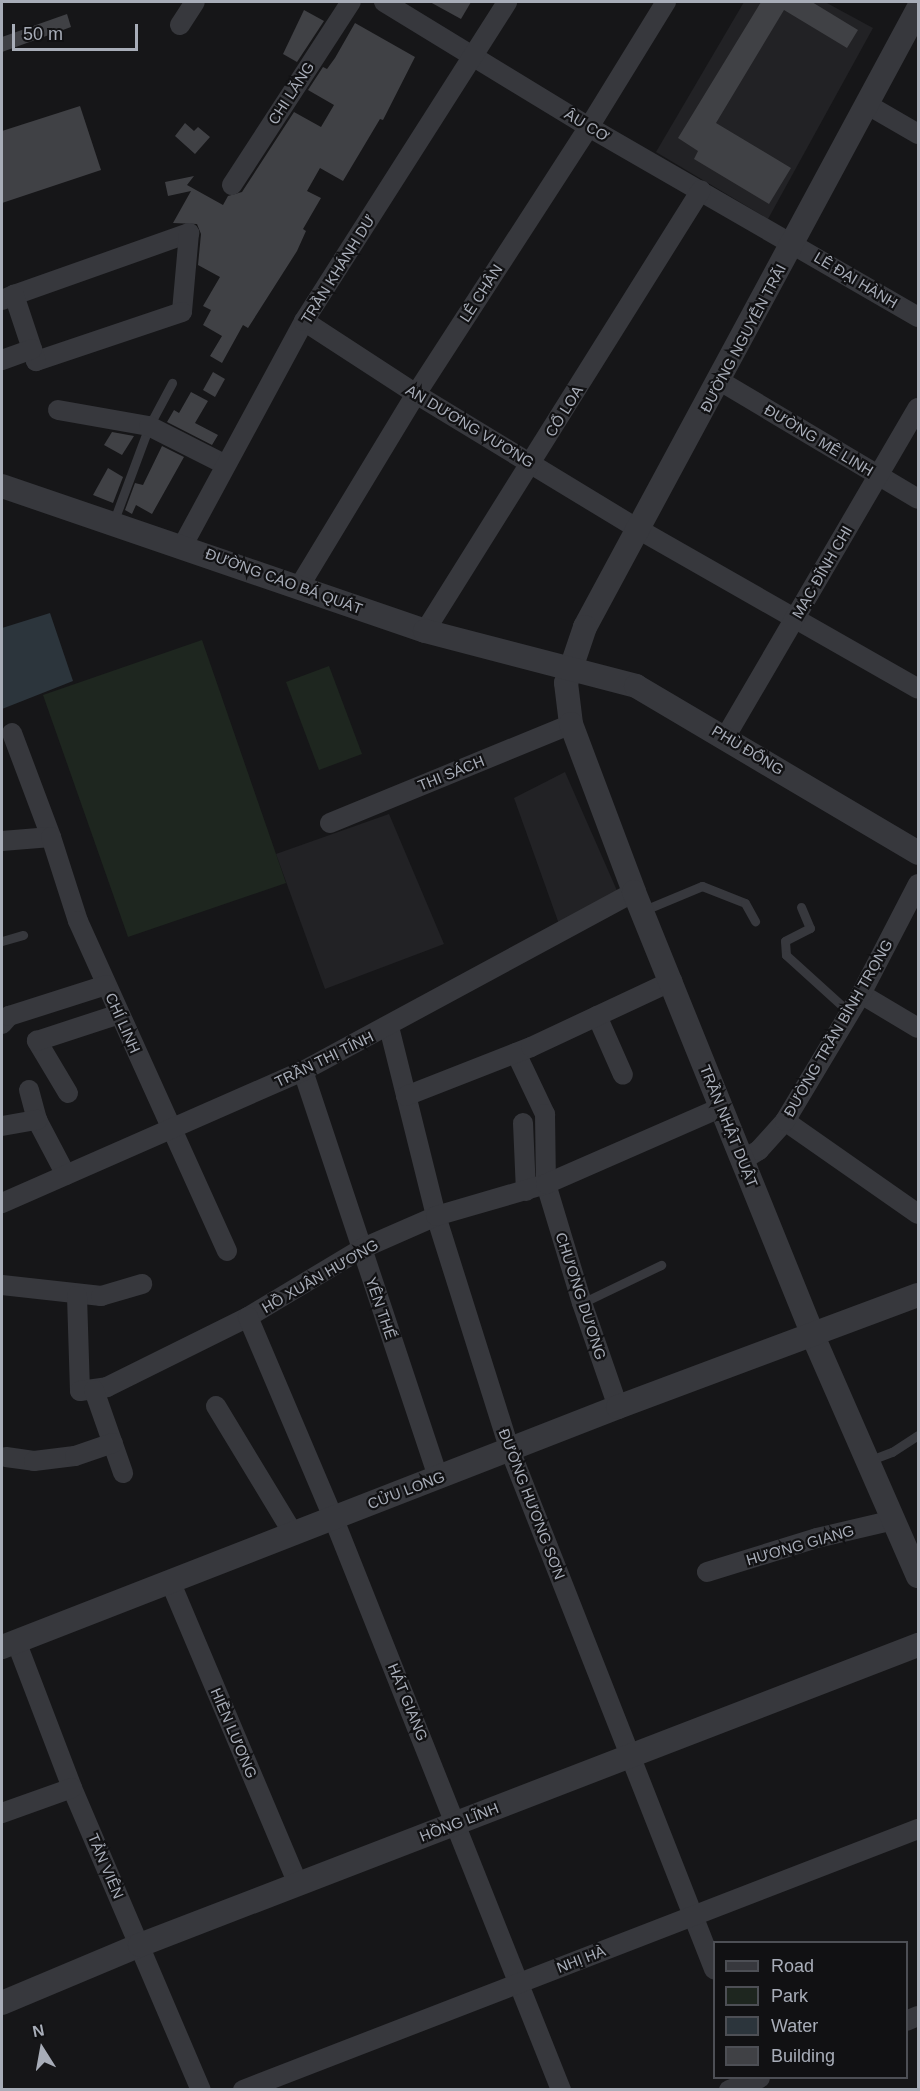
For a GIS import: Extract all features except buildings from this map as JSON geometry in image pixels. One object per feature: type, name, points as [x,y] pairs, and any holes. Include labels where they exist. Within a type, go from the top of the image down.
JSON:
[{"type":"street","points":[[180,26],[195,2]]},
{"type":"street","name":"CHI LĂNG","points":[[232,185],[351,2]]},
{"type":"street","name":"ÂU CƠ","points":[[384,2],[589,127],[794,242]]},
{"type":"street","name":"TRẦN KHÁNH DƯ","points":[[183,545],[304,321],[507,2]]},
{"type":"street","name":"LÊ CHÂN","points":[[299,587],[416,394],[589,127],[666,2]]},
{"type":"street","name":"ĐƯỜNG NGUYỄN TRÃI","points":[[569,668],[585,627],[720,381],[918,9]]},
{"type":"street","points":[[868,105],[918,134]]},
{"type":"street","name":"CỔ LOA","points":[[425,631],[532,464],[701,190]]},
{"type":"street","points":[[189,233],[182,312],[36,361],[8,297],[189,233]]},
{"type":"street","name":"LÊ ĐẠI HÀNH","points":[[794,242],[918,317]]},
{"type":"street","name":"AN DƯƠNG VƯƠNG","points":[[304,321],[416,394],[638,529],[918,689]]},
{"type":"street","points":[[2,360],[32,349]]},
{"type":"street","name":"ĐƯỜNG MÊ LINH","points":[[720,381],[918,500]]},
{"type":"street","name":"MẠC ĐĨNH CHI","points":[[726,736],[918,408]]},
{"type":"street","points":[[58,410],[148,426],[226,465]]},
{"type":"street","name":"ĐƯỜNG CAO BÁ QUÁT","points":[[2,486],[183,545],[425,631],[569,668]]},
{"type":"street","name":"TRẦN NHẬT DUẬT","points":[[569,668],[566,696],[571,724],[638,901],[813,1336],[917,1568]]},
{"type":"street","name":"PHÙ ĐỔNG","points":[[569,668],[636,686],[726,736],[918,853]]},
{"type":"street","name":"THI SÁCH","points":[[330,823],[571,724]]},
{"type":"street","name":"CHÍ LINH","points":[[12,733],[51,837],[78,921],[169,1130],[227,1251]]},
{"type":"street","points":[[2,841],[51,837]]},
{"type":"street","name":"ĐƯỜNG TRẦN BÌNH TRỌNG","points":[[743,1160],[759,1150],[785,1121],[861,994],[918,884]]},
{"type":"street","name":"TRẦN THỊ TÍNH","points":[[2,1203],[303,1071],[638,901]]},
{"type":"street","points":[[406,1096],[516,1053],[672,981]]},
{"type":"street","points":[[2,1024],[9,1016],[106,985]]},
{"type":"street","points":[[861,994],[918,1028]]},
{"type":"street","points":[[68,1093],[37,1041],[119,1014]]},
{"type":"street","points":[[597,1016],[623,1075]]},
{"type":"street","name":"ĐƯỜNG HƯƠNG SƠN","points":[[389,1027],[436,1216],[510,1450],[713,1965]]},
{"type":"street","name":"CHƯƠNG DƯƠNG","points":[[516,1053],[546,1114],[546,1184],[582,1303],[618,1407]]},
{"type":"street","name":"YÊN THẾ","points":[[303,1071],[438,1477]]},
{"type":"street","points":[[29,1090],[37,1120],[66,1175]]},
{"type":"street","name":"HỒ XUÂN HƯƠNG","points":[[94,1390],[121,1382],[248,1317],[362,1249],[436,1216],[546,1184],[720,1108]]},
{"type":"street","points":[[2,1126],[37,1120]]},
{"type":"street","points":[[785,1121],[918,1214]]},
{"type":"street","points":[[523,1123],[526,1191]]},
{"type":"street","points":[[2,1285],[77,1296],[101,1296],[142,1284]]},
{"type":"street","name":"CỬU LONG","points":[[9,1644],[618,1407],[918,1295]]},
{"type":"street","points":[[77,1296],[80,1391],[94,1390],[123,1473]]},
{"type":"street","name":"HÁT GIANG","points":[[248,1317],[333,1517],[457,1823],[561,2090]]},
{"type":"street","points":[[216,1406],[293,1533]]},
{"type":"street","points":[[6,1457],[33,1461],[54,1459],[113,1443]]},
{"type":"street","name":"HƯƠNG GIANG","points":[[707,1572],[817,1538],[894,1520]]},
{"type":"street","name":"HIỀN LƯƠNG","points":[[170,1581],[298,1884]]},
{"type":"street","name":"TẢN VIÊN","points":[[9,1644],[201,2090]]},
{"type":"street","name":"HỒNG LĨNH","points":[[2,2003],[140,1945],[918,1645]]},
{"type":"street","points":[[2,1813],[72,1788]]},
{"type":"street","name":"NHỊ HÀ","points":[[243,2090],[918,1828]]},
{"type":"street","points":[[729,2090],[756,2079]]},
{"type":"lane","points":[[113,524],[148,426],[172,383]]},
{"type":"lane","points":[[638,901],[702,886],[745,903],[755,921]]},
{"type":"lane","points":[[801,907],[810,928],[785,941],[786,955],[850,1012]]},
{"type":"lane","points":[[2,941],[23,935]]},
{"type":"lane","points":[[582,1303],[661,1265]]},
{"type":"lane","points":[[868,1461],[892,1452],[918,1435]]},
{"type":"shaded area","points":[[744,2],[825,2],[873,28],[768,219],[656,152]]},
{"type":"shaded area","points":[[565,772],[618,893],[559,924],[514,798]]},
{"type":"shaded area","points":[[389,814],[444,944],[325,989],[276,854]]},
{"type":"green space","points":[[202,640],[286,883],[128,937],[43,695]]},
{"type":"green space","points":[[329,666],[362,754],[319,770],[286,682]]},
{"type":"water","points":[[50,613],[73,681],[2,709],[2,628]]}]
